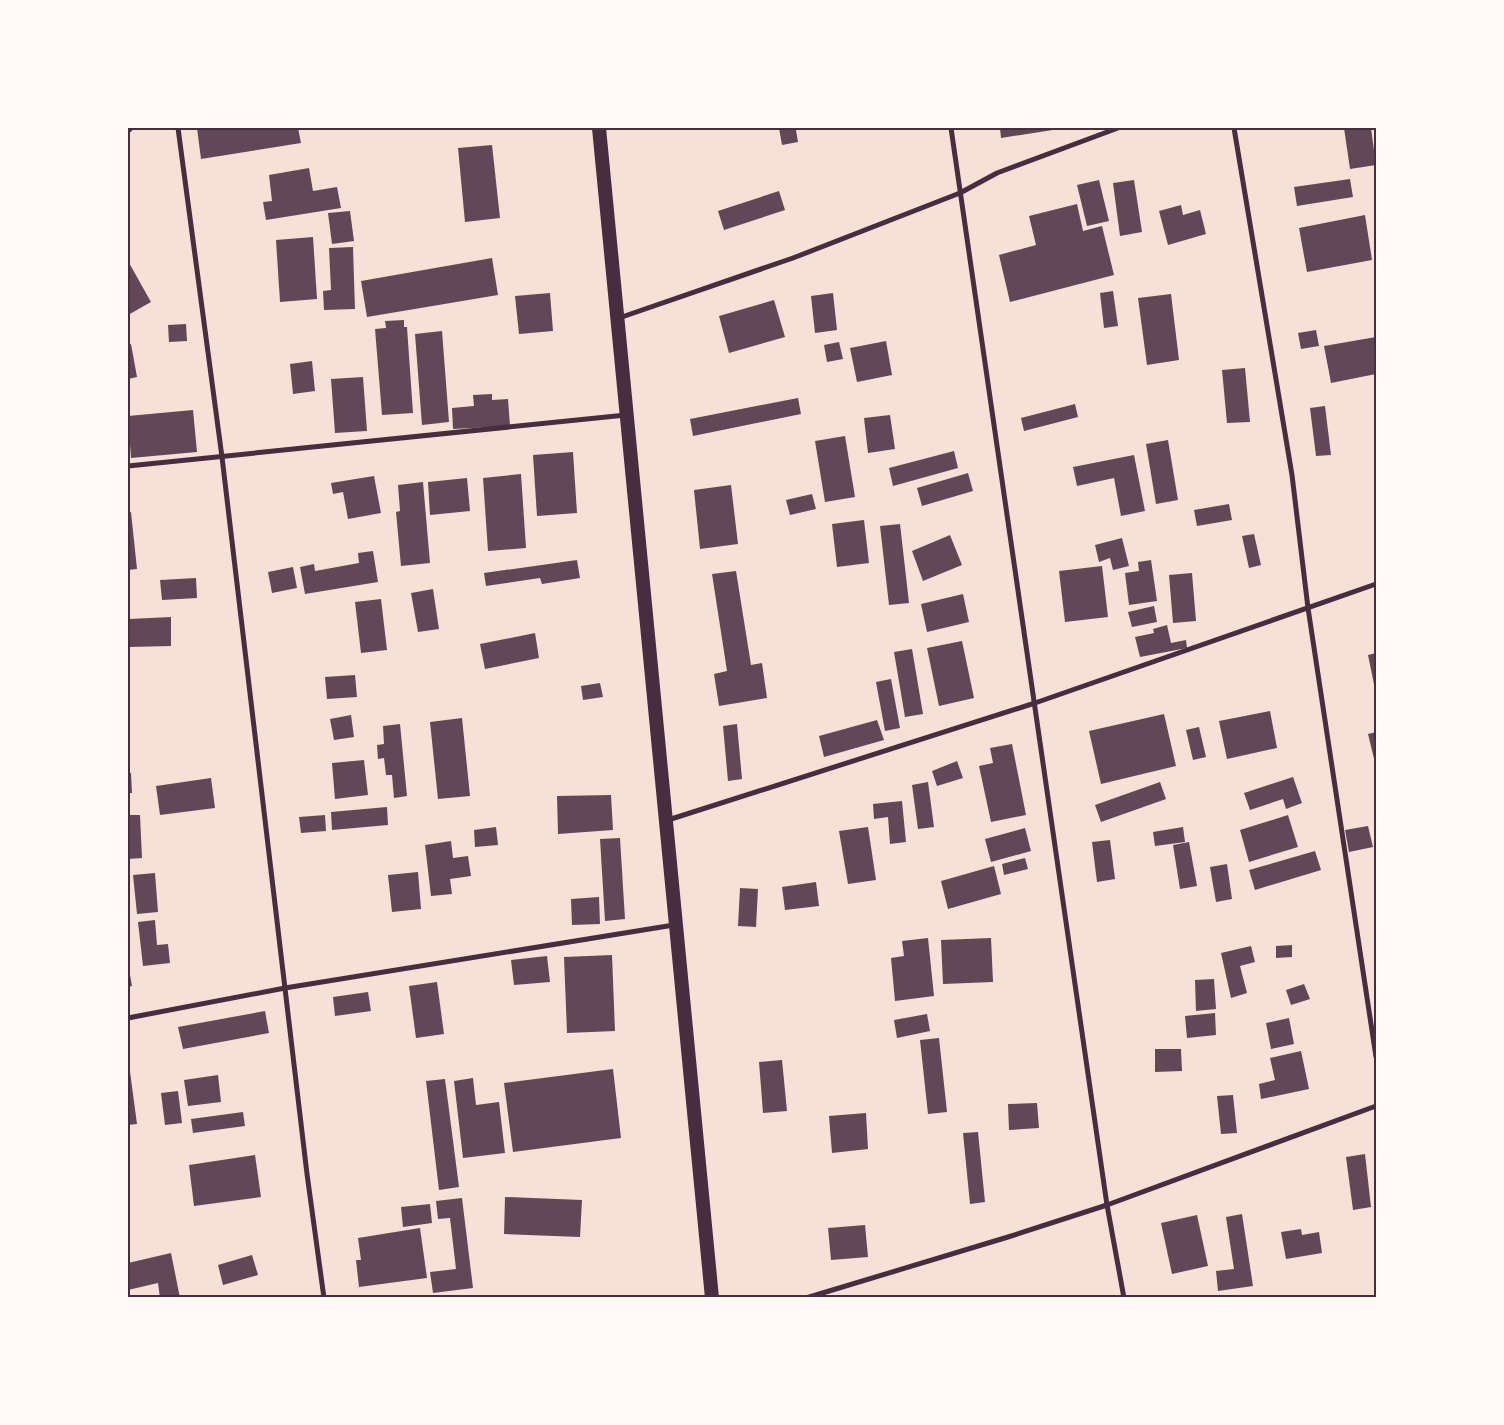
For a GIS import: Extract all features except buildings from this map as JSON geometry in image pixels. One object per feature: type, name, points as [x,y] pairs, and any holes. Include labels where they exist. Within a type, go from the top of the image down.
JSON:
[{"type":"highway","points":[[599,128],[712,1298]]},
{"type":"street","points":[[178,128],[222,457],[324,1298]]},
{"type":"street","points":[[951,128],[1108,1205],[1124,1298]]},
{"type":"street","points":[[618,318],[793,258],[960,193],[997,173],[1118,128]]},
{"type":"street","points":[[1234,128],[1292,474],[1308,608],[1376,1057]]},
{"type":"street","points":[[128,466],[626,415]]},
{"type":"street","points":[[665,821],[1036,703],[1376,584]]},
{"type":"street","points":[[128,1018],[285,988],[675,925]]},
{"type":"street","points":[[806,1298],[1108,1205],[1376,1106]]}]
